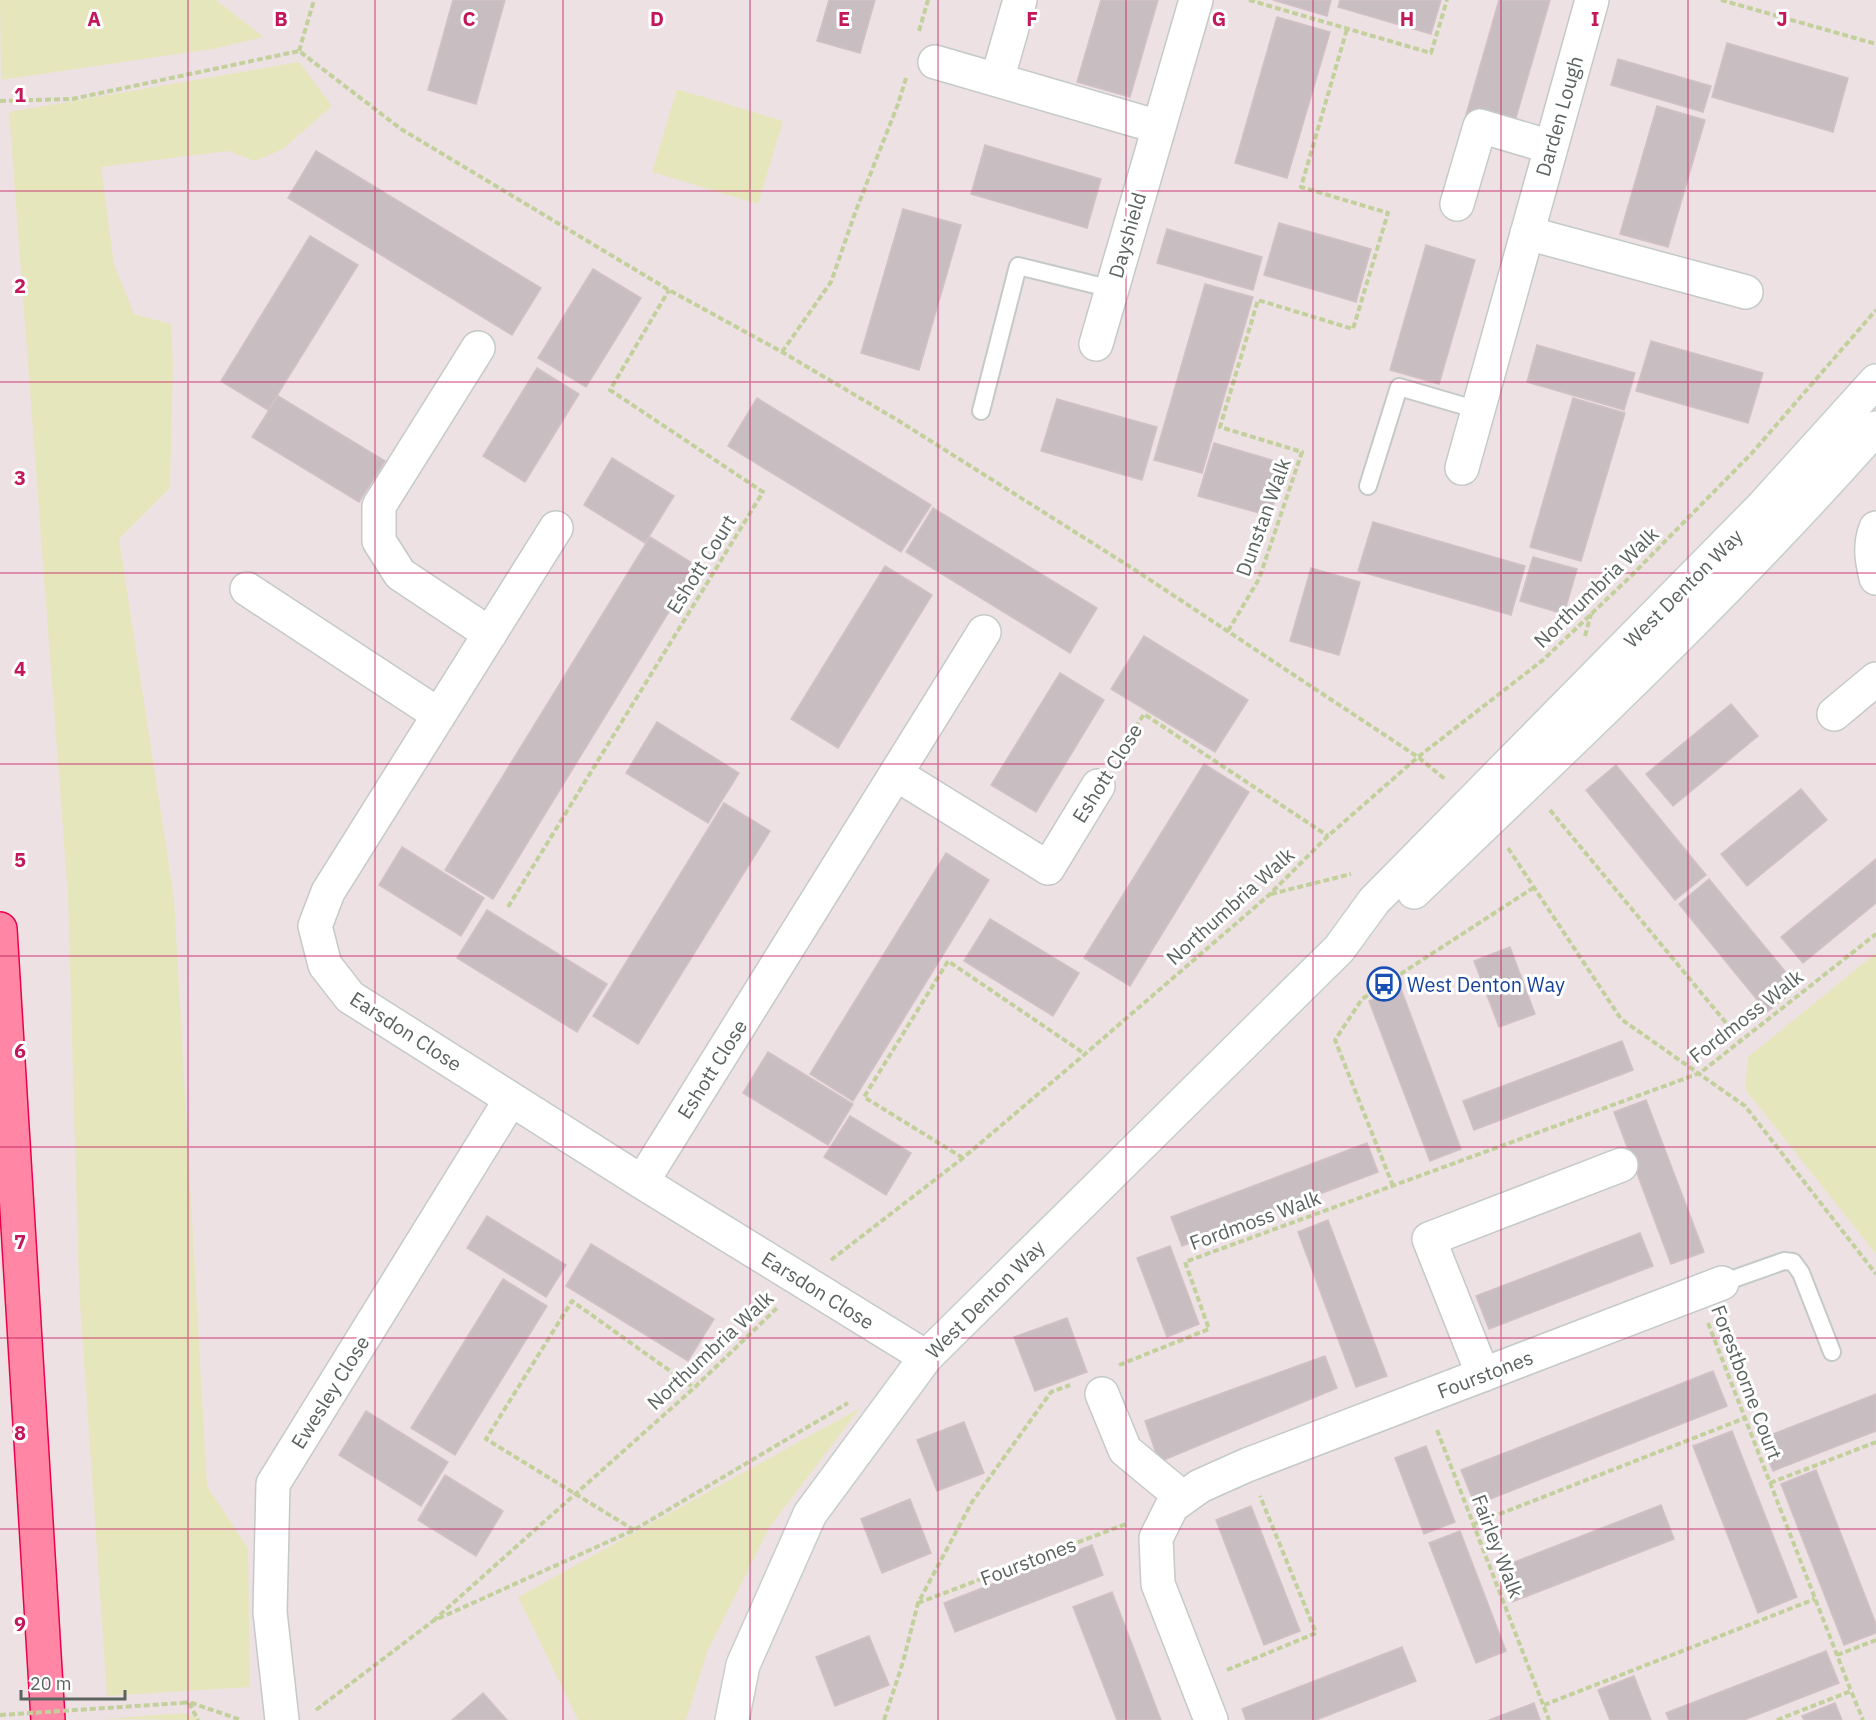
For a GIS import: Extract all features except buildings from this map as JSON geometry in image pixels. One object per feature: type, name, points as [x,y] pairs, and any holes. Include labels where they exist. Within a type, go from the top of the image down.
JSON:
[{"type":"highway","points":[[0,929],[39,1602],[48,1720]]},
{"type":"highway","points":[[39,1602],[66,1720]]},
{"type":"street","points":[[997,80],[1020,0]]},
{"type":"street","name":"Dayshield","points":[[1096,344],[1196,0]]},
{"type":"street","name":"Darden Lough","points":[[1462,468],[1592,0]]},
{"type":"street","points":[[921,68],[997,80],[1159,127]]},
{"type":"street","points":[[1457,204],[1480,126],[1551,147]]},
{"type":"street","points":[[1527,233],[1746,292]]},
{"type":"street","points":[[478,348],[379,506],[379,541],[400,574],[490,634]]},
{"type":"street","name":"West Denton Way","points":[[732,1720],[743,1665],[810,1514],[926,1356],[1339,949],[1374,901],[1762,507],[1876,381]]},
{"type":"street","name":"West Denton Way","points":[[1339,949],[1387,918],[1603,711],[1815,497],[1876,428]]},
{"type":"street","name":"Earsdon Close","points":[[556,528],[328,892],[315,926],[325,965],[350,997],[642,1182],[926,1356]]},
{"type":"street","points":[[1876,528],[1871,542],[1876,578]]},
{"type":"street","points":[[247,589],[439,715]]},
{"type":"street","name":"Eshott Close","points":[[642,1182],[984,632]]},
{"type":"street","points":[[1834,714],[1876,679]]},
{"type":"street","name":"Eshott Close","points":[[896,774],[1048,868],[1098,786]]},
{"type":"street","name":"Ewesley Close","points":[[297,1717],[270,1612],[273,1484],[511,1099]]},
{"type":"street","points":[[1483,1376],[1429,1239],[1621,1165]]},
{"type":"street","name":"Fourstones","points":[[1177,1502],[1200,1486],[1247,1464],[1483,1376],[1709,1287]]},
{"type":"street","points":[[1096,1382],[1125,1450],[1177,1502],[1156,1538],[1158,1584],[1211,1720]]},
{"type":"lane","points":[[981,411],[1018,266],[1112,289]]},
{"type":"lane","points":[[1368,486],[1399,387],[1478,410]]},
{"type":"lane","points":[[1709,1287],[1784,1261],[1793,1262],[1801,1273],[1832,1352]]},
{"type":"path","points":[[299,51],[314,0]]},
{"type":"path","points":[[919,33],[928,0]]},
{"type":"path","points":[[1249,0],[1431,53],[1448,0]]},
{"type":"path","points":[[1721,0],[1876,44]]},
{"type":"path","name":"Dunstan Walk","points":[[1228,631],[1259,579],[1302,452],[1220,427],[1258,300],[1353,329],[1388,213],[1301,187],[1347,29]]},
{"type":"path","points":[[0,101],[72,99],[299,51],[401,129],[669,290],[782,352],[899,421],[1228,631],[1418,757],[1450,784]]},
{"type":"path","points":[[782,352],[831,282],[855,213],[898,104],[921,68]]},
{"type":"path","name":"Eshott Court","points":[[508,907],[763,492],[610,390],[669,290]]},
{"type":"path","name":"Northumbria Walk","points":[[433,1621],[694,1388],[804,1281],[963,1158],[1269,895],[1328,836],[1418,757],[1543,660],[1631,576],[1752,453],[1876,310]]},
{"type":"path","name":"Eshott Close","points":[[1098,786],[1144,714],[1328,836]]},
{"type":"path","points":[[1550,808],[1741,1041]]},
{"type":"path","points":[[1504,843],[1621,1019],[1745,1106],[1876,1274]]},
{"type":"path","points":[[1394,1186],[1335,1040],[1362,999],[1533,888]]},
{"type":"path","name":"Fordmoss Walk","points":[[884,1720],[903,1662],[918,1603],[972,1502],[1051,1392],[1096,1382],[1209,1329],[1185,1262],[1700,1073],[1876,933]]},
{"type":"path","points":[[963,1158],[864,1097],[948,961],[1084,1054]]},
{"type":"path","name":"Forestborne Court","points":[[1709,1287],[1745,1418],[1863,1720]]},
{"type":"path","points":[[634,1530],[486,1439],[572,1301],[694,1388]]},
{"type":"path","points":[[297,1717],[433,1621],[634,1530],[856,1398]]},
{"type":"path","name":"Fairley Walk","points":[[1425,1398],[1549,1720]]},
{"type":"path","points":[[1474,1524],[1745,1418]]},
{"type":"path","name":"Forestborne Court","points":[[1770,1483],[1876,1442]]},
{"type":"path","points":[[1197,1682],[1316,1633],[1247,1464]]},
{"type":"path","name":"Fourstones","points":[[918,1603],[1177,1502]]},
{"type":"path","points":[[1544,1705],[1815,1599]]},
{"type":"path","points":[[1837,1655],[1876,1640]]},
{"type":"path","points":[[1778,1720],[1851,1691]]},
{"type":"path","points":[[189,1702],[198,1720]]},
{"type":"path","points":[[0,1715],[189,1702],[241,1720]]},
{"type":"green space","points":[[0,0],[216,0],[264,37],[212,49],[1,80]]},
{"type":"green space","points":[[299,62],[332,106],[283,149],[255,161],[228,151],[101,167],[114,264],[134,314],[171,324],[173,363],[170,488],[119,539],[174,898],[207,1486],[248,1548],[250,1687],[107,1696],[79,1288],[68,896],[9,112]]},
{"type":"green space","points":[[677,89],[783,121],[758,204],[652,172]]},
{"type":"green space","points":[[1876,953],[1876,1254],[1745,1089],[1748,1057]]},
{"type":"green space","points":[[860,1408],[769,1528],[707,1652],[686,1720],[578,1720],[518,1597]]},
{"type":"green space","points":[[184,1713],[203,1720],[103,1719]]},
{"type":"place","name":"West Denton Way","points":[[1384,984]]}]
